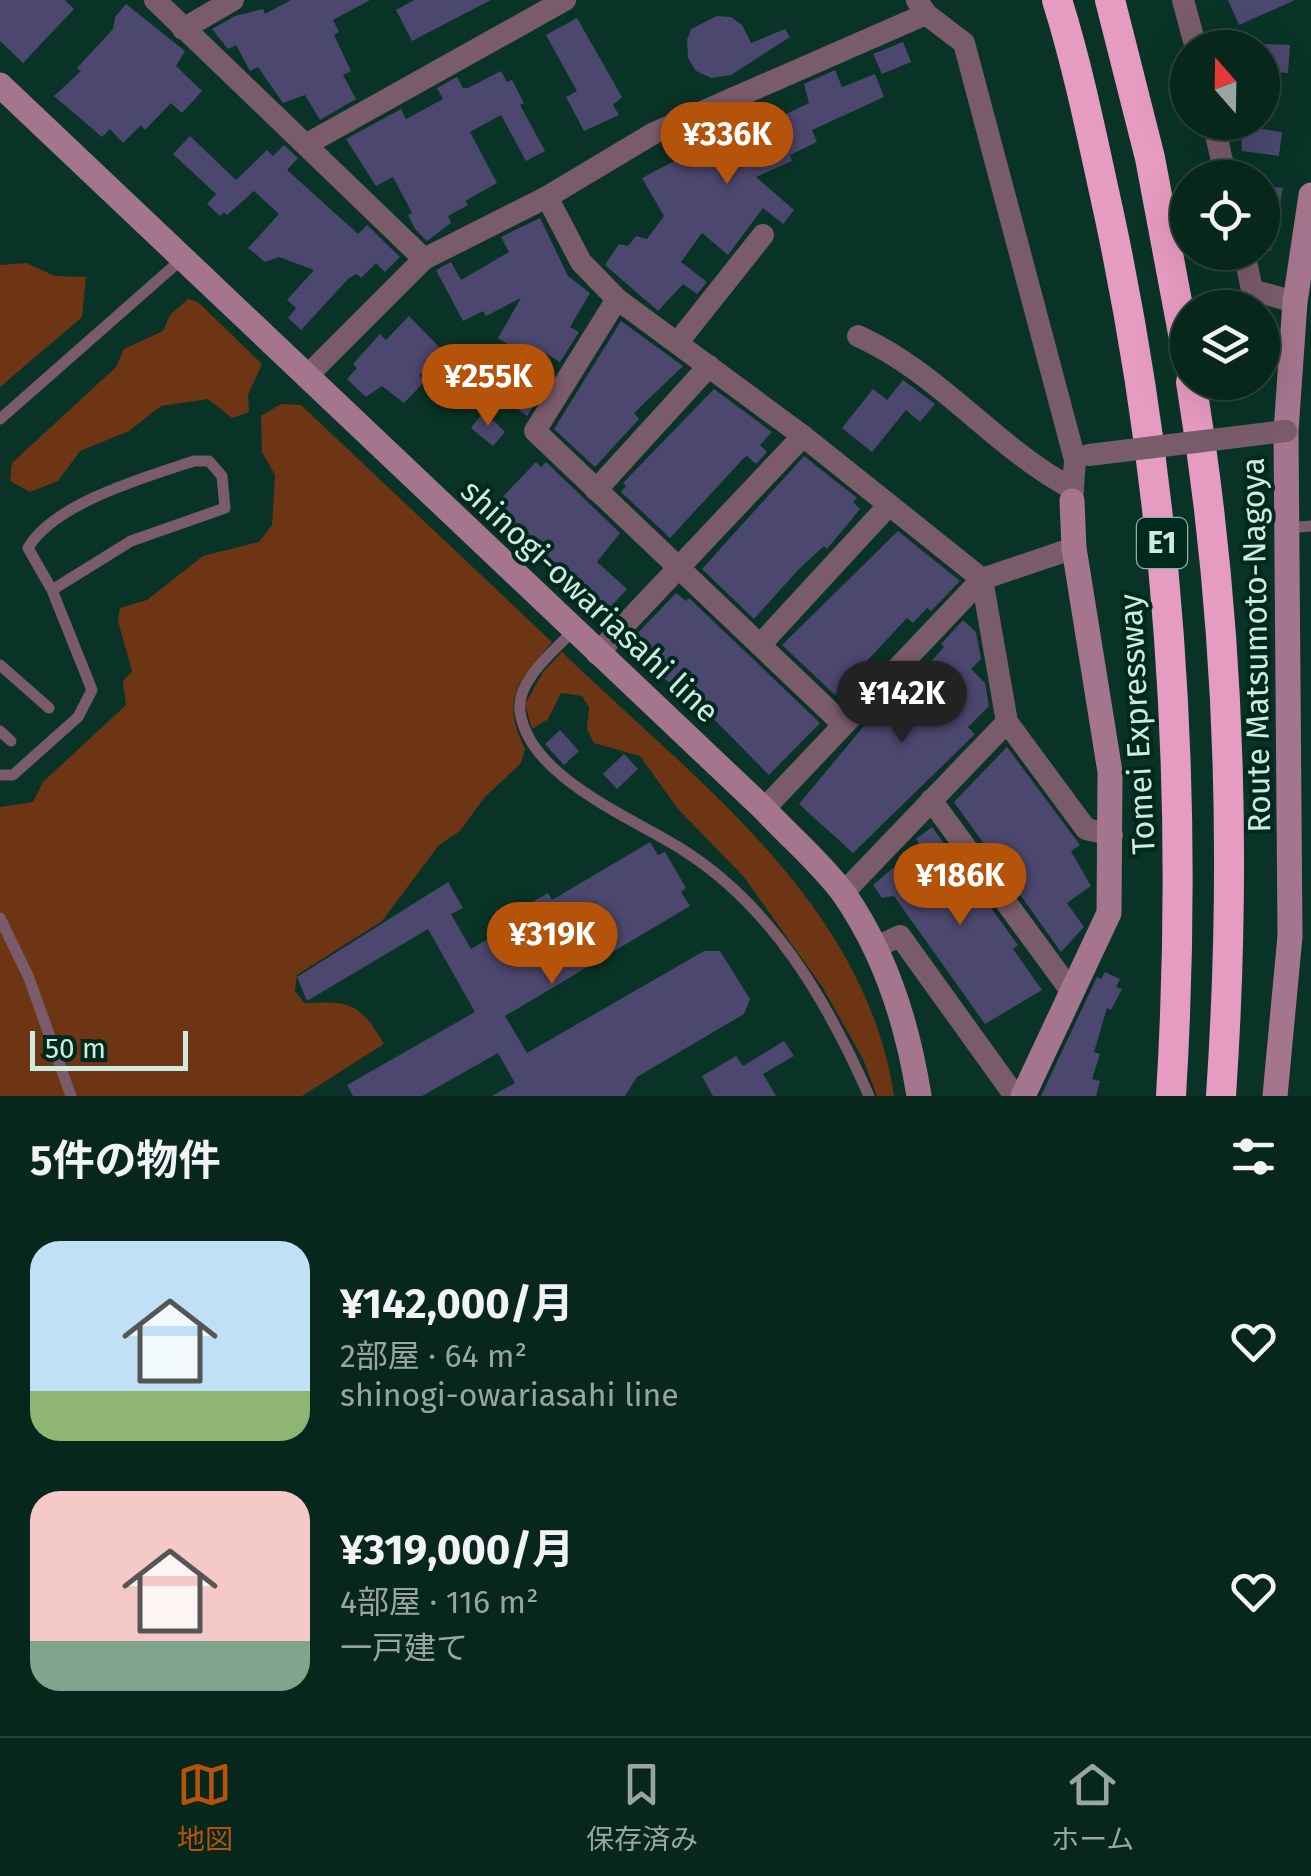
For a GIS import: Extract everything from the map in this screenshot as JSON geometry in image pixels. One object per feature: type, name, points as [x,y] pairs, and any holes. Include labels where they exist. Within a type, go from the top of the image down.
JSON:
[{"type":"highway","name":"Tomei Expressway","points":[[1057,0],[1131,321],[1159,519],[1176,754],[1179,887],[1171,1096]]},
{"type":"highway","points":[[1110,0],[1150,158],[1175,290]]},
{"type":"highway","name":"E1","points":[[1193,400],[1226,716],[1230,852],[1221,1096]]},
{"type":"main road","name":"shinogi-owariasahi line","points":[[0,85],[764,809],[843,892],[876,947],[900,1012],[919,1096]]},
{"type":"main road","name":"Route Matsumoto-Nagoya","points":[[1275,1096],[1290,936],[1299,528],[1286,431],[1296,302],[1311,195]]},
{"type":"main road","points":[[1019,1096],[1109,913],[1110,772],[1074,548],[1072,495]]},
{"type":"street","points":[[155,0],[424,258]]},
{"type":"street","points":[[183,29],[233,0]]},
{"type":"street","points":[[307,144],[565,0]]},
{"type":"street","points":[[1183,0],[1191,30]]},
{"type":"street","points":[[306,377],[424,258],[547,197],[654,133],[921,7],[964,43],[1082,458],[1072,495],[934,381],[858,336]]},
{"type":"street","points":[[547,197],[581,262],[616,299],[802,436],[982,579],[1007,722],[1086,829],[1112,835]]},
{"type":"street","points":[[678,342],[764,235]]},
{"type":"street","points":[[1248,270],[1252,290],[1296,302]]},
{"type":"street","points":[[616,299],[535,431],[843,724]]},
{"type":"street","points":[[596,490],[709,366]]},
{"type":"street","points":[[1082,458],[1286,431]]},
{"type":"street","points":[[597,654],[802,436]]},
{"type":"street","points":[[760,645],[889,505]]},
{"type":"street","points":[[764,809],[982,579],[1074,548]]},
{"type":"street","points":[[843,892],[1007,722]]},
{"type":"street","points":[[931,800],[1071,990]]},
{"type":"street","points":[[876,947],[900,936],[1019,1096]]},
{"type":"lane","points":[[0,419],[183,258]]},
{"type":"lane","points":[[0,775],[13,775],[78,716],[92,690],[52,590],[28,548],[36,534],[92,499],[194,461],[209,461],[222,476],[226,508],[132,541],[52,590]]},
{"type":"lane","points":[[572,631],[524,690],[520,714],[532,746],[544,761],[590,795],[684,851],[752,905],[817,993],[870,1096]]},
{"type":"lane","points":[[0,665],[49,708]]},
{"type":"lane","points":[[0,731],[10,741]]},
{"type":"lane","points":[[0,918],[29,978],[71,1096]]},
{"type":"shaded area","points":[[26,263],[55,276],[86,277],[82,317],[0,387],[0,265]]},
{"type":"shaded area","points":[[188,299],[198,302],[262,364],[248,395],[249,412],[232,418],[208,399],[161,406],[129,431],[80,451],[58,481],[30,492],[10,481],[12,463],[116,367],[124,349],[163,331],[170,315]]},
{"type":"shaded area","points":[[281,404],[301,405],[552,642],[516,691],[514,716],[525,749],[521,763],[484,798],[460,831],[439,845],[382,921],[297,975],[295,991],[304,1003],[353,1007],[368,1020],[384,1044],[302,1096],[0,1096],[0,807],[33,802],[43,782],[126,705],[123,681],[132,671],[118,621],[120,608],[147,600],[203,556],[259,542],[272,525],[275,475],[262,452],[261,416]]},
{"type":"shaded area","points":[[562,652],[717,798],[767,849],[811,904],[848,963],[877,1026],[894,1096],[877,1096],[863,1059],[823,988],[744,877],[678,809],[640,756],[594,743],[587,729],[589,707],[582,696],[561,693],[548,719],[532,729],[525,704],[543,672]]},
{"type":"building","points":[[0,0],[65,0],[74,9],[23,63],[0,41]]},
{"type":"building","points":[[291,0],[370,0],[333,20],[339,32],[334,35],[351,71],[343,75],[356,99],[320,120],[305,95],[283,103],[258,67],[250,71],[236,45],[228,49],[212,29],[235,16],[263,9],[265,14]]},
{"type":"building","points":[[414,0],[491,0],[412,41],[396,10]]},
{"type":"building","points":[[1228,0],[1295,0],[1239,25]]},
{"type":"building","points":[[126,4],[185,51],[176,66],[202,91],[182,113],[171,103],[145,130],[141,125],[123,143],[110,129],[102,137],[54,96],[81,71],[77,68],[113,29],[115,17]]},
{"type":"building","points":[[717,16],[731,17],[742,25],[751,43],[785,29],[790,37],[731,75],[711,78],[696,71],[688,58],[687,40],[691,29]]},
{"type":"building","points":[[577,18],[622,97],[613,105],[619,115],[584,131],[566,97],[577,91],[546,35]]},
{"type":"building","points":[[903,42],[911,62],[882,74],[873,54]]},
{"type":"building","points":[[1280,45],[1290,45],[1288,73],[1280,72]]},
{"type":"building","points":[[835,70],[842,87],[875,74],[884,97],[812,130],[817,142],[790,155],[792,161],[756,177],[794,210],[783,224],[763,208],[728,255],[702,233],[681,262],[707,282],[697,294],[683,284],[658,311],[605,265],[619,244],[628,246],[636,236],[647,239],[664,216],[642,178],[697,149],[690,134],[741,111],[748,127],[773,116],[774,120],[809,103],[804,84]]},
{"type":"building","points":[[501,71],[507,82],[512,80],[524,103],[520,105],[545,151],[526,161],[501,115],[470,132],[497,183],[465,201],[468,205],[448,216],[451,223],[427,241],[415,229],[408,215],[412,213],[393,177],[376,186],[346,139],[401,109],[406,119],[443,99],[437,88],[457,77],[463,88],[468,88]]},
{"type":"building","points":[[1282,132],[1279,156],[1242,151],[1242,140],[1280,140]]},
{"type":"building","points":[[190,136],[236,180],[267,150],[273,156],[284,145],[298,158],[287,170],[358,234],[367,225],[400,257],[385,272],[376,263],[361,278],[357,274],[349,278],[301,330],[288,318],[296,308],[287,300],[314,270],[279,257],[265,262],[248,248],[279,214],[254,191],[227,215],[224,212],[220,216],[207,204],[216,194],[173,154]]},
{"type":"building","points":[[540,218],[568,276],[590,293],[570,327],[579,332],[560,362],[545,353],[526,389],[539,396],[527,416],[490,388],[511,346],[498,338],[521,298],[486,316],[483,311],[463,321],[436,270],[451,262],[461,280],[509,252],[501,237]]},
{"type":"building","points":[[409,316],[443,351],[419,376],[425,381],[404,403],[382,386],[366,397],[347,379],[357,368],[353,364],[380,334],[386,340]]},
{"type":"building","points":[[621,321],[683,366],[634,413],[639,419],[595,467],[554,429]]},
{"type":"building","points":[[903,380],[935,404],[920,422],[906,410],[872,452],[842,428],[873,389],[887,400]]},
{"type":"building","points":[[714,389],[772,432],[760,445],[767,452],[756,464],[747,456],[743,459],[670,538],[621,492],[626,486],[623,483]]},
{"type":"building","points":[[484,411],[505,432],[493,446],[471,428]]},
{"type":"building","points":[[804,456],[857,498],[853,502],[860,509],[827,549],[824,546],[799,569],[754,619],[702,569]]},
{"type":"building","points":[[536,462],[541,467],[546,462],[620,533],[597,562],[627,589],[605,613],[592,601],[588,606],[494,506]]},
{"type":"building","points":[[898,531],[960,581],[931,611],[927,608],[913,623],[907,618],[835,695],[782,645]]},
{"type":"building","points":[[676,593],[686,601],[689,598],[820,723],[769,775],[685,690],[682,693],[641,659],[646,654],[633,638]]},
{"type":"building","points":[[963,620],[976,632],[981,659],[971,669],[985,683],[989,706],[968,727],[975,734],[853,853],[799,804],[864,726],[889,703],[897,710],[926,677],[921,673]]},
{"type":"building","points":[[560,730],[579,751],[564,765],[545,744]]},
{"type":"building","points":[[1007,747],[1080,845],[1071,851],[1091,886],[1067,903],[1084,927],[1061,952],[954,802]]},
{"type":"building","points":[[624,754],[638,769],[617,789],[603,774]]},
{"type":"building","points":[[932,827],[1018,945],[1013,949],[1042,990],[985,1024],[894,896],[882,898],[873,885],[914,850],[919,844],[916,839]]},
{"type":"building","points":[[650,842],[658,855],[665,852],[686,888],[681,892],[690,906],[505,1016],[527,1053],[704,951],[720,951],[750,999],[744,1014],[637,1077],[625,1096],[492,1096],[515,1083],[498,1053],[422,1096],[353,1096],[347,1085],[475,1012],[428,929],[307,1001],[297,977],[448,882],[463,908],[451,914],[471,949],[516,922],[512,914],[548,893],[552,900]]},
{"type":"building","points":[[1105,972],[1120,979],[1116,987],[1122,989],[1111,1010],[1107,1008],[1094,1052],[1100,1054],[1092,1079],[1100,1081],[1096,1096],[1041,1096],[1097,977],[1101,979]]},
{"type":"building","points":[[784,1041],[794,1056],[763,1074],[776,1096],[713,1096],[702,1076],[736,1056],[743,1066]]}]
